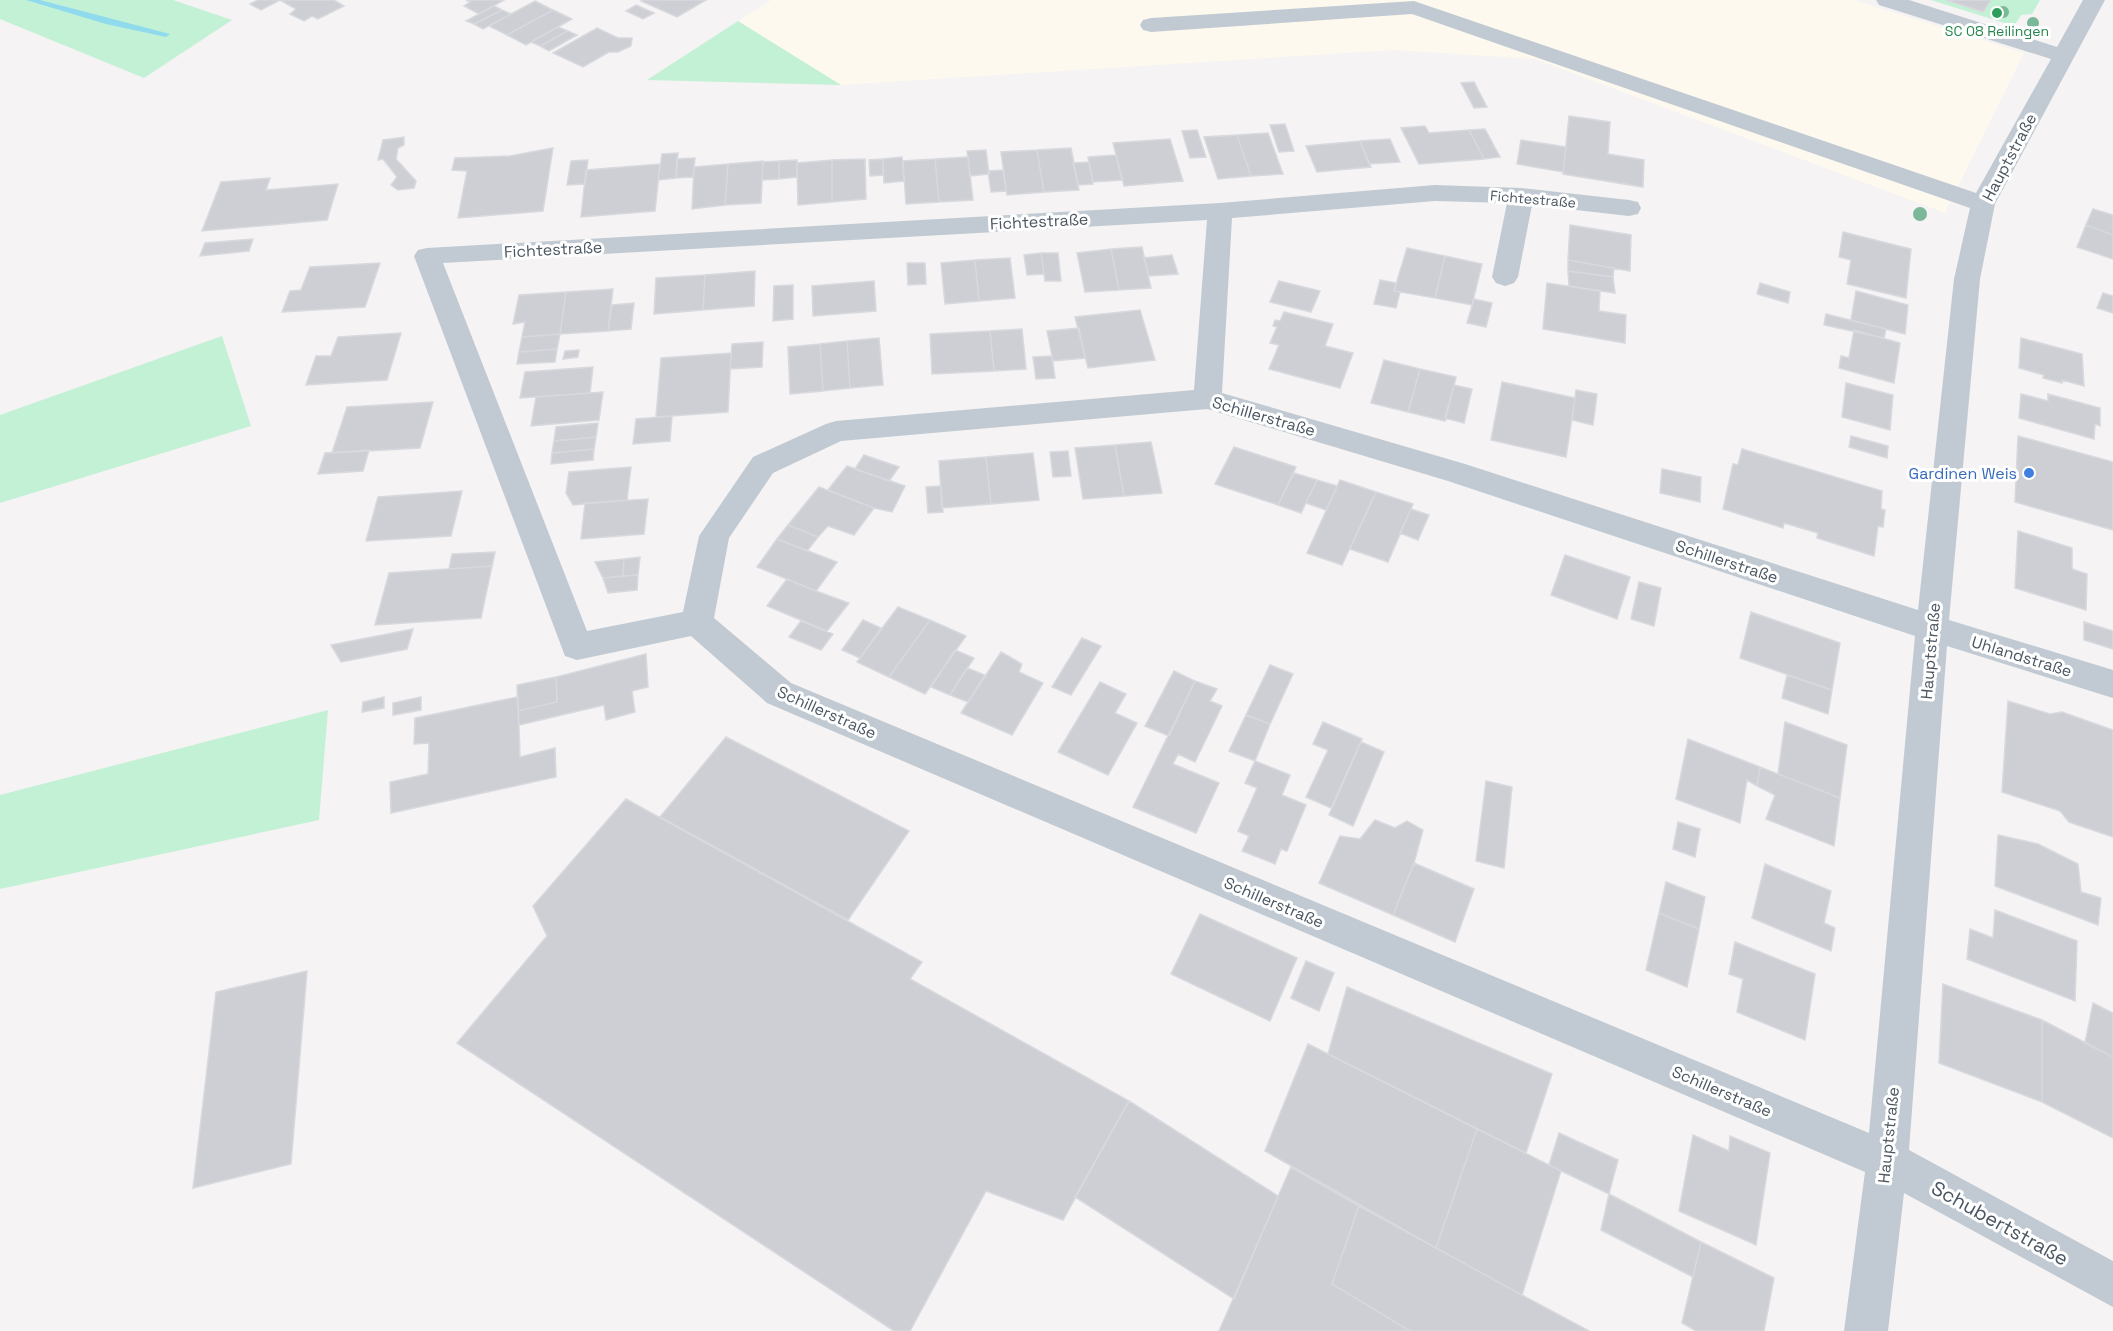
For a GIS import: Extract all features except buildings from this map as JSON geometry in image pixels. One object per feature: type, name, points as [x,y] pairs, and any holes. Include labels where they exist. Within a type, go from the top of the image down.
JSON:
[{"type":"street","points":[[1887,0],[2064,56]]},
{"type":"street","name":"Hauptstraße","points":[[1866,1331],[1887,1161],[1932,628],[1967,279],[1983,204],[2094,0]]},
{"type":"street","points":[[1151,25],[1414,7],[1983,204]]},
{"type":"street","name":"Fichtestraße","points":[[697,622],[577,647],[427,256],[1220,211],[1435,193],[1521,196],[1629,208]]},
{"type":"street","points":[[1505,277],[1521,196]]},
{"type":"street","points":[[1207,399],[1220,211]]},
{"type":"street","name":"Schillerstraße","points":[[1887,1161],[778,693],[697,622],[714,536],[763,465],[836,431],[1207,399],[1455,472],[1932,628]]},
{"type":"street","name":"Uhlandstraße","points":[[1932,628],[2113,684]]},
{"type":"street","name":"Schubertstraße","points":[[1887,1161],[2113,1286]]},
{"type":"shaded area","points":[[771,0],[1854,0],[2024,53],[1945,213],[1535,59],[1394,50],[841,85],[738,21]]},
{"type":"green space","points":[[0,0],[173,0],[232,20],[144,78],[0,19]]},
{"type":"green space","name":"SC 08 Reilingen","points":[[1931,0],[2040,0],[2032,14],[2021,15],[2014,26]]},
{"type":"green space","points":[[738,21],[841,85],[647,80]]},
{"type":"green space","points":[[222,336],[251,426],[0,503],[0,415]]},
{"type":"green space","points":[[328,710],[319,820],[0,889],[0,795]]},
{"type":"waterway","points":[[30,0],[109,22],[166,34]]},
{"type":"place","name":"SC 08 Reilingen","points":[[1997,13]]},
{"type":"place","name":"Gardinen Weis","points":[[2029,473]]}]
